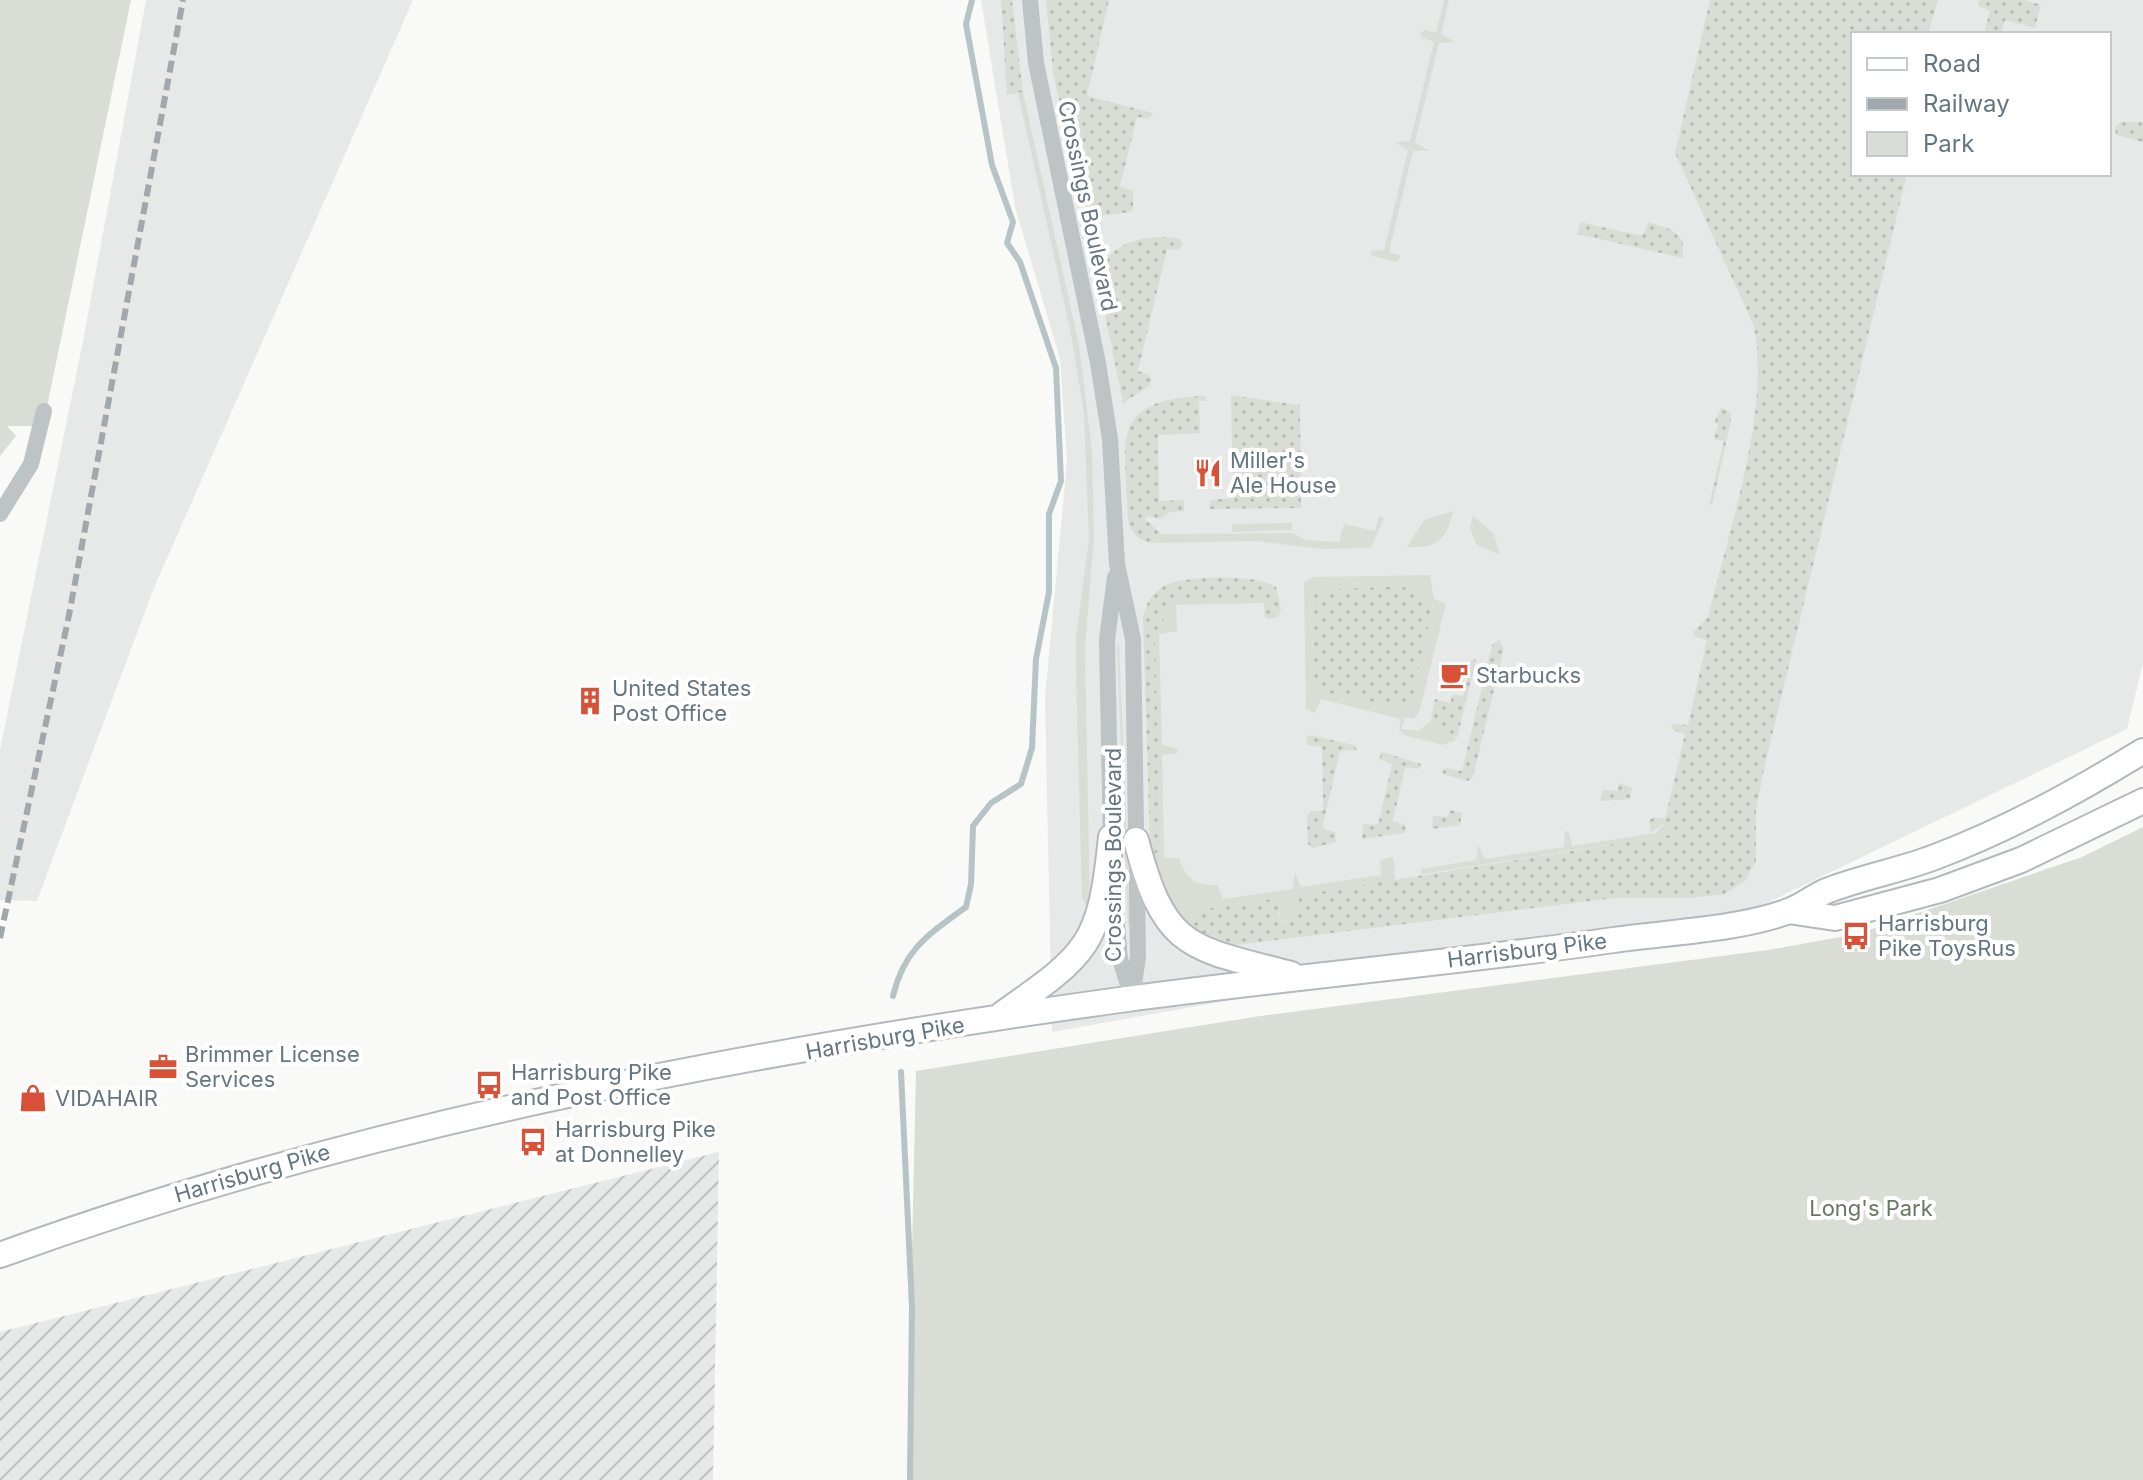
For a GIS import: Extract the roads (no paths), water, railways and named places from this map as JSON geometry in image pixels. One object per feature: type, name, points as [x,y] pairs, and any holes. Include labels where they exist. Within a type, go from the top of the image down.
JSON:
[{"type":"main road","name":"Harrisburg Pike","points":[[0,1255],[183,1192],[365,1141],[553,1099],[996,1018],[1132,998],[1580,945],[1721,925],[1788,911],[1829,890],[1924,861],[2017,823],[2143,751]]},
{"type":"main road","name":"Harrisburg Pike","points":[[1788,911],[1835,918],[1940,890],[2021,860],[2143,801]]},
{"type":"main road","points":[[996,1018],[1053,978],[1080,952],[1095,929],[1104,902],[1111,837]]},
{"type":"main road","points":[[1136,840],[1148,887],[1161,914],[1184,940],[1211,953],[1305,978]]},
{"type":"street","name":"Crossings Boulevard","points":[[1030,0],[1036,63],[1049,134],[1108,424],[1117,564],[1133,639],[1138,957],[1132,998]]},
{"type":"street","points":[[0,514],[31,464],[44,411]]},
{"type":"street","name":"Crossings Boulevard","points":[[1117,564],[1107,640],[1111,837],[1120,959],[1132,998]]},
{"type":"waterway","points":[[893,996],[911,954],[966,907],[971,884],[973,826],[991,803],[1021,784],[1032,748],[1036,659],[1049,592],[1049,514],[1061,481],[1056,368],[1020,262],[1007,243],[1013,222],[992,165],[966,24],[972,0]]},
{"type":"waterway","points":[[901,1072],[912,1307],[910,1480]]},
{"type":"railway","points":[[0,938],[69,615],[183,0]]},
{"type":"place","name":"Miller's Ale House","points":[[1208,473]]},
{"type":"place","name":"Starbucks","points":[[1454,675]]},
{"type":"place","name":"United States Post Office","points":[[590,701]]},
{"type":"place","name":"Harrisburg Pike ToysRus","points":[[1856,936]]},
{"type":"place","name":"Brimmer License Services","points":[[163,1067]]},
{"type":"place","name":"Harrisburg Pike and Post Office","points":[[489,1085]]},
{"type":"place","name":"VIDAHAIR","points":[[33,1098]]},
{"type":"place","name":"Harrisburg Pike at Donnelley","points":[[533,1142]]},
{"type":"park label","name":"Long's Park","points":[[1871,1208]]}]
